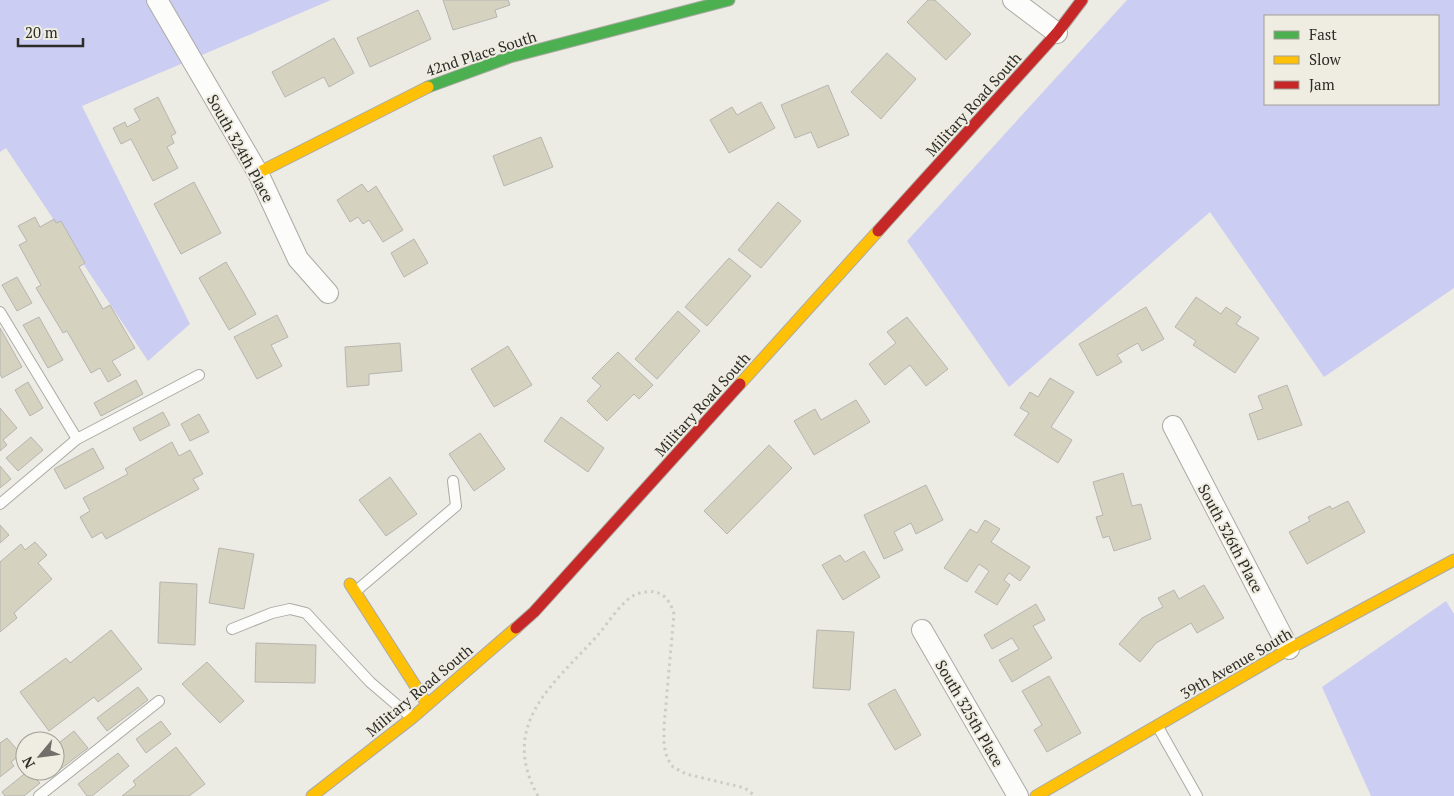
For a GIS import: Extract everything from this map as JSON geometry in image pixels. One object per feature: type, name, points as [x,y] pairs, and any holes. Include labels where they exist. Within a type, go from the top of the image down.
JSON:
[{"type":"street","name":"South 324th Place","points":[[157,0],[258,173],[298,259],[328,293]]},
{"type":"street","name":"42nd Place South","points":[[258,173],[420,90],[510,57],[729,0]]},
{"type":"street","points":[[1013,0],[1057,33]]},
{"type":"street","name":"Military Road South","points":[[312,796],[412,718],[534,612],[1057,33],[1082,0]]},
{"type":"street","name":"South 326th Place","points":[[1173,426],[1289,649]]},
{"type":"street","name":"39th Avenue South","points":[[1036,796],[1289,649],[1454,560]]},
{"type":"street","points":[[352,588],[428,704]]},
{"type":"street","name":"South 325th Place","points":[[922,630],[1018,796]]},
{"type":"lane","points":[[0,312],[77,439]]},
{"type":"lane","points":[[0,504],[77,439],[199,375]]},
{"type":"lane","points":[[352,588],[456,506],[453,481]]},
{"type":"lane","points":[[232,629],[272,613],[290,609],[306,613],[370,682],[412,718]]},
{"type":"lane","points":[[39,796],[159,701]]},
{"type":"lane","points":[[1157,726],[1197,796]]},
{"type":"path","points":[[538,796],[532,786],[524,751],[524,737],[540,700],[557,679],[598,636],[625,602],[638,593],[650,591],[663,595],[671,602],[674,614],[664,726],[664,745],[667,758],[673,767],[686,774],[745,788],[755,796]]},
{"type":"shaded area","points":[[0,0],[331,0],[82,106],[190,324],[148,361],[6,148],[0,152]]},
{"type":"shaded area","points":[[1127,0],[1454,0],[1454,288],[1324,377],[1210,212],[1009,387],[907,241]]},
{"type":"shaded area","points":[[1446,601],[1454,614],[1454,796],[1371,796],[1322,687]]},
{"type":"building","points":[[443,0],[508,0],[510,5],[495,10],[497,17],[453,30]]},
{"type":"building","points":[[928,0],[935,0],[971,34],[946,60],[907,22]]},
{"type":"building","points":[[418,10],[431,39],[370,67],[357,38]]},
{"type":"building","points":[[334,38],[354,73],[329,87],[324,77],[285,97],[272,72]]},
{"type":"building","points":[[887,53],[916,79],[881,119],[851,92]]},
{"type":"building","points":[[828,85],[849,135],[818,148],[811,132],[795,138],[781,105]]},
{"type":"building","points":[[158,97],[176,133],[171,136],[174,143],[167,147],[178,168],[153,181],[131,139],[121,144],[113,128],[125,122],[127,127],[140,120],[134,109]]},
{"type":"building","points":[[761,102],[775,128],[729,153],[710,120],[732,107],[737,115]]},
{"type":"building","points":[[541,137],[553,167],[504,186],[493,156]]},
{"type":"building","points":[[194,182],[221,233],[181,254],[154,204]]},
{"type":"building","points":[[362,184],[368,192],[376,186],[403,230],[383,242],[369,220],[363,224],[358,217],[350,222],[337,200]]},
{"type":"building","points":[[778,202],[801,221],[761,268],[738,250]]},
{"type":"building","points":[[35,217],[40,227],[54,219],[56,223],[61,221],[85,263],[79,267],[103,309],[110,305],[135,348],[112,361],[121,375],[108,382],[100,368],[91,373],[67,331],[63,333],[36,288],[41,285],[19,245],[27,241],[18,226]]},
{"type":"building","points":[[414,239],[428,263],[404,277],[391,253]]},
{"type":"building","points":[[729,258],[751,276],[707,326],[685,307]]},
{"type":"building","points":[[226,262],[256,314],[229,330],[199,278]]},
{"type":"building","points":[[17,277],[32,303],[17,311],[2,285]]},
{"type":"building","points":[[1196,297],[1221,314],[1226,307],[1241,317],[1236,324],[1259,338],[1235,373],[1193,345],[1196,341],[1175,327]]},
{"type":"building","points":[[1146,307],[1164,339],[1142,351],[1138,343],[1117,355],[1122,362],[1097,376],[1079,344]]},
{"type":"building","points":[[678,311],[700,331],[657,379],[635,359]]},
{"type":"building","points":[[277,315],[288,337],[271,345],[282,366],[257,379],[234,337]]},
{"type":"building","points":[[39,317],[63,360],[48,368],[23,325]]},
{"type":"building","points":[[907,317],[948,369],[926,386],[910,365],[885,385],[869,364],[896,343],[887,332]]},
{"type":"building","points":[[0,328],[22,367],[2,378],[0,374]]},
{"type":"building","points":[[400,343],[402,371],[369,374],[369,385],[347,387],[345,347]]},
{"type":"building","points":[[508,346],[532,385],[494,407],[471,369]]},
{"type":"building","points":[[618,352],[653,385],[639,399],[634,394],[607,421],[587,401],[601,386],[592,378]]},
{"type":"building","points":[[1050,378],[1074,392],[1051,427],[1072,440],[1058,463],[1014,435],[1029,413],[1020,408],[1030,392],[1038,397]]},
{"type":"building","points":[[136,380],[143,394],[101,416],[94,403]]},
{"type":"building","points":[[28,382],[43,408],[30,416],[15,390]]},
{"type":"building","points":[[1287,385],[1302,425],[1258,440],[1249,414],[1263,409],[1258,396]]},
{"type":"building","points":[[856,400],[870,422],[814,455],[794,421],[815,409],[821,420]]},
{"type":"building","points":[[0,408],[17,428],[3,440],[7,445],[0,451]]},
{"type":"building","points":[[163,412],[170,425],[140,441],[133,428]]},
{"type":"building","points":[[199,414],[209,432],[190,441],[181,424]]},
{"type":"building","points":[[561,417],[604,448],[588,472],[544,441]]},
{"type":"building","points":[[480,433],[505,469],[474,491],[449,454]]},
{"type":"building","points":[[31,437],[43,450],[18,471],[6,458]]},
{"type":"building","points":[[172,442],[179,456],[190,450],[203,474],[193,479],[199,489],[106,539],[102,532],[92,538],[80,517],[90,511],[83,498],[128,474],[125,469]]},
{"type":"building","points":[[769,445],[792,468],[727,534],[704,511]]},
{"type":"building","points":[[93,448],[104,468],[65,489],[54,469]]},
{"type":"building","points":[[0,466],[11,479],[0,488]]},
{"type":"building","points":[[1123,473],[1132,506],[1141,504],[1151,539],[1114,551],[1109,536],[1103,538],[1096,517],[1103,515],[1093,482]]},
{"type":"building","points":[[390,477],[417,514],[386,536],[359,500]]},
{"type":"building","points":[[926,485],[943,520],[916,534],[911,523],[894,532],[903,550],[884,559],[864,515]]},
{"type":"building","points":[[1348,501],[1365,532],[1307,564],[1289,532],[1310,521],[1308,517],[1330,506],[1332,509]]},
{"type":"building","points":[[985,520],[1000,529],[991,542],[1030,567],[1020,581],[1009,573],[1004,580],[1010,585],[997,605],[975,592],[989,571],[979,564],[967,582],[944,568],[970,529],[977,533]]},
{"type":"building","points":[[0,525],[9,535],[0,543]]},
{"type":"building","points":[[35,542],[47,555],[38,563],[52,579],[14,613],[17,618],[0,632],[0,562],[21,544],[25,550]]},
{"type":"building","points":[[219,548],[254,554],[244,609],[209,603]]},
{"type":"building","points":[[864,551],[880,577],[843,600],[822,565],[840,555],[845,562]]},
{"type":"building","points":[[160,582],[197,584],[195,645],[158,643]]},
{"type":"building","points":[[1204,585],[1224,618],[1197,633],[1191,623],[1156,643],[1140,662],[1119,644],[1142,618],[1163,607],[1158,598],[1174,590],[1179,599]]},
{"type":"building","points":[[1036,604],[1045,620],[1033,626],[1052,658],[1012,682],[999,660],[1019,649],[1012,638],[992,649],[984,635]]},
{"type":"building","points":[[111,630],[142,669],[98,702],[94,697],[49,731],[20,692],[66,658],[70,663]]},
{"type":"building","points":[[817,630],[854,632],[850,690],[813,688]]},
{"type":"building","points":[[256,643],[316,645],[315,683],[255,682]]},
{"type":"building","points":[[207,662],[244,701],[220,723],[182,684]]},
{"type":"building","points":[[1049,676],[1081,733],[1047,752],[1034,730],[1042,725],[1022,691]]},
{"type":"building","points":[[138,687],[148,700],[107,731],[97,718]]},
{"type":"building","points":[[895,689],[921,735],[895,750],[868,704]]},
{"type":"building","points":[[161,721],[171,734],[146,753],[136,739]]},
{"type":"building","points":[[74,731],[88,748],[65,766],[65,738]]},
{"type":"building","points":[[7,738],[15,747],[15,759],[11,762],[14,766],[0,777],[0,743]]},
{"type":"building","points":[[176,747],[205,784],[189,796],[122,796],[136,785],[133,781]]},
{"type":"building","points":[[118,753],[129,766],[92,796],[87,796],[78,784]]},
{"type":"building","points":[[16,781],[38,781],[40,783],[24,796],[5,796],[2,792]]},
{"type":"traffic: fast","points":[[428,87],[510,57],[729,0]]},
{"type":"traffic: slow","points":[[258,173],[428,87]]},
{"type":"traffic: slow","points":[[740,384],[878,231]]},
{"type":"traffic: slow","points":[[1036,796],[1289,649],[1454,560]]},
{"type":"traffic: slow","points":[[350,584],[427,704]]},
{"type":"traffic: slow","points":[[312,796],[412,718],[516,628]]},
{"type":"traffic: jam","points":[[878,231],[1057,33],[1082,0]]},
{"type":"traffic: jam","points":[[516,628],[534,612],[740,384]]}]
